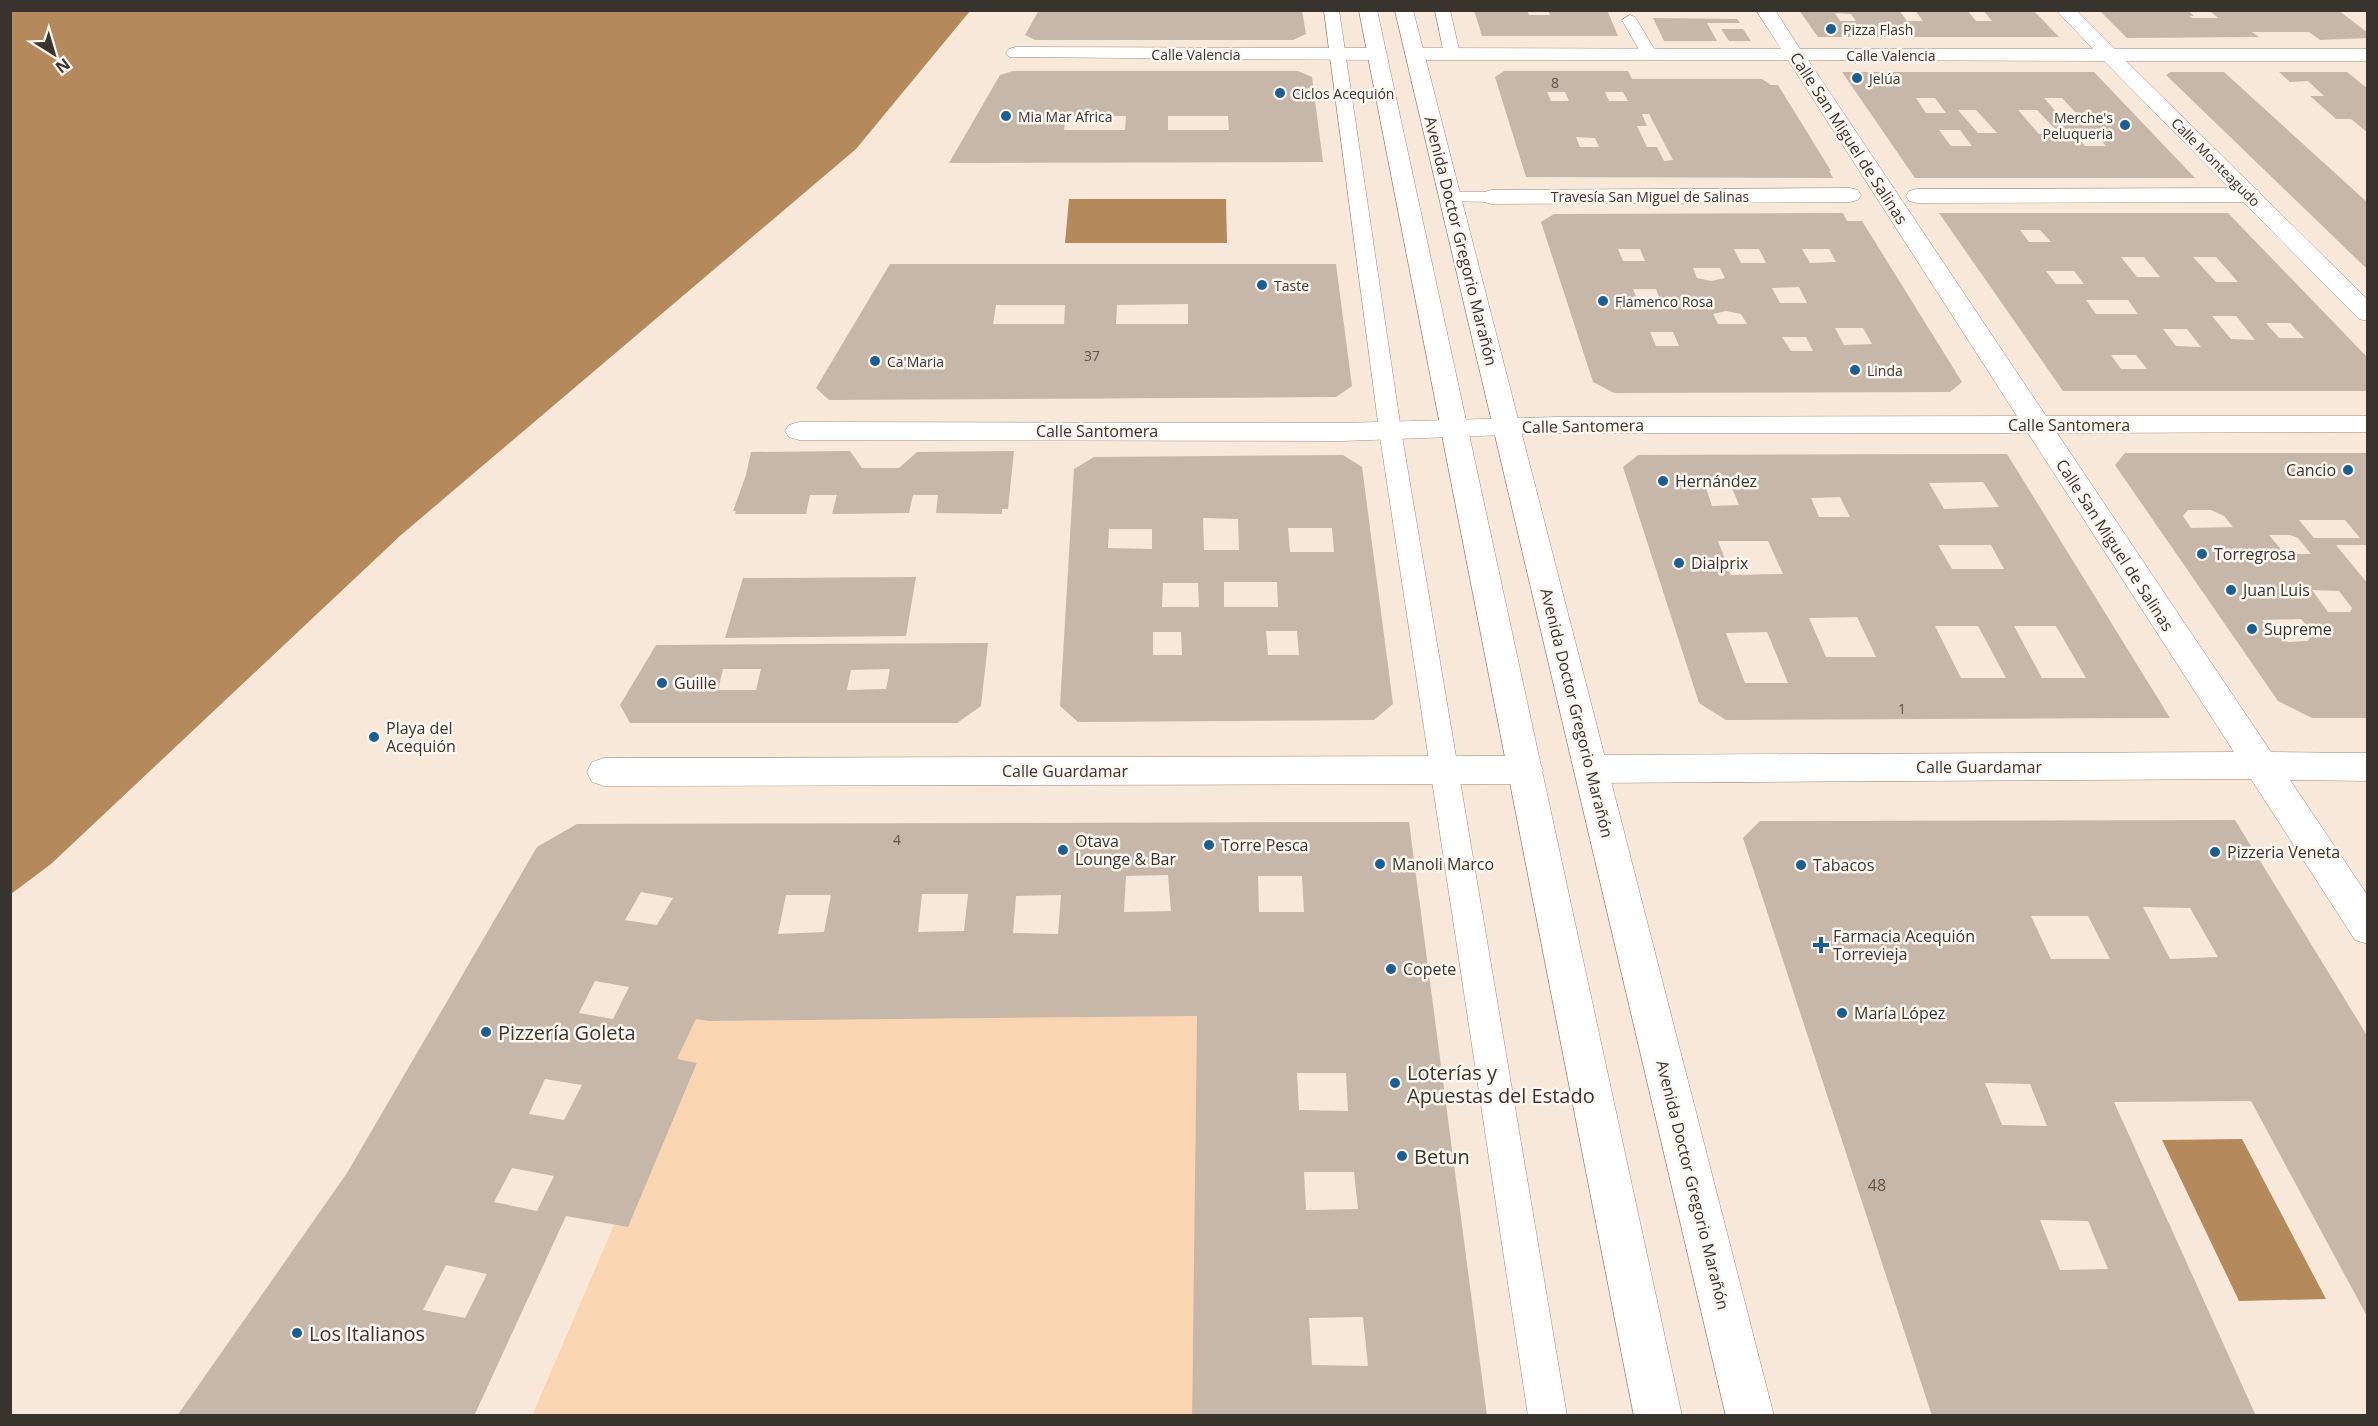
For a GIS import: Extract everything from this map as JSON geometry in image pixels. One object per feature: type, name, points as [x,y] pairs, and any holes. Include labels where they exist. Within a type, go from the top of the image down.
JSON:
[{"type":"street","points":[[1368,10],[1658,1416]]},
{"type":"street","name":"Avenida Doctor Gregorio Marañón","points":[[1404,10],[1750,1416]]},
{"type":"street","name":"Calle San Miguel de Salinas","points":[[1765,10],[2367,928]]},
{"type":"street","name":"Calle Monteagudo","points":[[2065,10],[2367,314]]},
{"type":"street","name":"Calle Valencia","points":[[1016,53],[1377,54]]},
{"type":"street","name":"Calle Valencia","points":[[1415,54],[2367,55]]},
{"type":"street","name":"Travesía San Miguel de Salinas","points":[[1492,197],[1850,195]]},
{"type":"street","points":[[1917,196],[2250,195]]},
{"type":"street","name":"Calle Santomera","points":[[799,431],[1390,430],[1506,426],[2367,424]]},
{"type":"street","name":"Calle Guardamar","points":[[1591,769],[2176,765],[2367,767]]},
{"type":"street","name":"Calle Guardamar","points":[[604,772],[1526,770]]},
{"type":"lane","points":[[1330,10],[1390,430],[1548,1416]]},
{"type":"lane","points":[[1442,10],[1452,54]]},
{"type":"lane","points":[[1630,20],[1650,55]]},
{"type":"lane","name":"Travesía San Miguel de Salinas","points":[[1450,197],[1492,197]]},
{"type":"shaded area","points":[[11,10],[970,11],[856,149],[401,535],[51,864],[11,894]]},
{"type":"shaded area","points":[[1069,199],[1226,199],[1227,243],[1065,243]]},
{"type":"shaded area","points":[[1197,1016],[1192,1415],[532,1416],[614,1225],[628,1226],[697,1064],[677,1059],[696,1019],[708,1021]]},
{"type":"shaded area","points":[[2242,1139],[2326,1299],[2239,1301],[2162,1140]]},
{"type":"building","points":[[1039,10],[1302,10],[1306,34],[1293,40],[1035,40],[1025,35]]},
{"type":"building","points":[[1474,10],[1527,10],[1529,15],[1550,15],[1548,10],[1607,10],[1618,36],[1482,36]]},
{"type":"building","points":[[1799,10],[1899,10],[1907,21],[1923,21],[1915,10],[1967,10],[1976,21],[1992,21],[1983,10],[2033,10],[2059,37],[1818,37]],"holes":[[[1835,13],[1851,14],[1856,21],[1840,21]]]},
{"type":"building","points":[[2099,10],[2188,10],[2194,16],[2189,16],[2192,18],[2218,18],[2209,10],[2338,10],[2368,33],[2368,38],[2320,40],[2309,32],[2252,32],[2259,37],[2127,38]]},
{"type":"building","points":[[1653,18],[1737,19],[1740,23],[1707,23],[1717,41],[1664,41]]},
{"type":"building","points":[[1721,29],[1743,29],[1751,41],[1729,41]]},
{"type":"building","points":[[1013,71],[1298,71],[1312,77],[1323,162],[949,163],[1000,75]],"holes":[[[1066,116],[1126,116],[1125,130],[1064,130]],[[1168,116],[1228,116],[1229,130],[1168,130]]]},
{"type":"building","points":[[1504,71],[1628,71],[1632,79],[1762,79],[1771,85],[1778,85],[1831,171],[1829,171],[1833,178],[1526,177],[1495,77]],"holes":[[[1547,92],[1565,92],[1569,101],[1551,101]],[[1605,92],[1623,92],[1628,101],[1609,101]],[[1642,114],[1649,114],[1673,160],[1664,161],[1657,147],[1647,147],[1637,126],[1647,126]],[[1576,137],[1595,138],[1599,147],[1580,147]]]},
{"type":"building","points":[[1842,72],[2094,72],[2195,178],[1915,178]],"holes":[[[1916,98],[1935,98],[1946,113],[1926,113]],[[2044,98],[2062,98],[2076,113],[2057,113]],[[1958,110],[1976,110],[1997,133],[1978,133]],[[2018,110],[2037,110],[2059,133],[2039,134]],[[1939,130],[1960,130],[1972,146],[1951,146]],[[2072,130],[2092,130],[2106,146],[2085,146]]]},
{"type":"building","points":[[2171,72],[2224,72],[2368,203],[2368,270],[2166,75]]},
{"type":"building","points":[[2279,72],[2347,72],[2368,89],[2368,133],[2351,119],[2336,119],[2310,96],[2324,96],[2308,81],[2290,82]]},
{"type":"building","points":[[1843,213],[1847,221],[1862,221],[1962,382],[1950,392],[1614,393],[1593,382],[1541,222],[1554,214]],"holes":[[[1618,249],[1640,249],[1645,261],[1623,261]],[[1734,249],[1759,249],[1766,263],[1741,263]],[[1802,249],[1829,249],[1836,262],[1810,263]],[[1693,268],[1720,268],[1725,278],[1711,281],[1697,278]],[[1799,287],[1807,303],[1780,303],[1772,288]],[[1633,289],[1656,289],[1661,302],[1638,302]],[[1726,311],[1741,314],[1747,324],[1718,324],[1713,314]],[[1835,328],[1863,328],[1872,344],[1844,345]],[[1650,332],[1673,332],[1679,346],[1656,346]],[[1782,337],[1806,337],[1813,351],[1791,351]]]},
{"type":"building","points":[[1939,213],[2228,213],[2368,358],[2368,391],[2063,391]],"holes":[[[2020,230],[2040,230],[2051,242],[2029,242]],[[2121,257],[2144,257],[2160,277],[2137,277]],[[2193,257],[2216,257],[2238,282],[2216,282]],[[2046,271],[2074,271],[2084,284],[2056,284]],[[2086,300],[2128,300],[2138,314],[2096,314]],[[2212,316],[2236,316],[2255,340],[2231,339]],[[2266,323],[2290,323],[2304,338],[2279,338]],[[2163,329],[2187,329],[2201,347],[2176,346]],[[2111,355],[2136,355],[2147,369],[2121,369]]]},
{"type":"building","points":[[890,264],[1336,264],[1352,386],[1336,397],[829,400],[816,388]],"holes":[[[1188,304],[1188,324],[1116,324],[1117,305]],[[996,305],[1065,305],[1064,324],[993,324]]]},
{"type":"building","points":[[850,451],[862,468],[899,468],[917,452],[1014,451],[1008,509],[1002,509],[1002,514],[936,513],[938,495],[913,495],[909,513],[832,514],[837,495],[810,495],[806,514],[735,514],[736,511],[733,511],[746,475],[751,452]]},
{"type":"building","points":[[2125,453],[2368,453],[2368,545],[2336,545],[2368,584],[2368,718],[2312,718],[2278,701],[2115,465]],"holes":[[[2188,510],[2211,510],[2224,516],[2233,527],[2191,528],[2183,516]],[[2299,520],[2345,520],[2360,538],[2314,538]],[[2269,535],[2290,535],[2298,538],[2311,554],[2285,554]],[[2312,590],[2339,591],[2352,608],[2350,612],[2328,612]],[[2301,619],[2312,632],[2308,641],[2288,642],[2271,633],[2262,620]]]},
{"type":"building","points":[[2007,454],[2170,718],[1726,720],[1699,703],[1623,467],[1638,455]],"holes":[[[1983,482],[1999,507],[1944,509],[1929,483]],[[1706,488],[1732,488],[1739,505],[1712,506]],[[1840,497],[1850,517],[1819,517],[1811,498]],[[1718,541],[1768,541],[1783,574],[1731,575]],[[1938,545],[1991,545],[2004,569],[1952,569]],[[1857,617],[1876,657],[1826,657],[1809,618]],[[1935,626],[1978,626],[2006,678],[1961,678]],[[2014,626],[2056,626],[2086,678],[2042,678]],[[1767,632],[1788,683],[1745,683],[1726,633]]]},
{"type":"building","points":[[1343,455],[1362,467],[1393,704],[1374,720],[1078,722],[1060,706],[1074,469],[1094,457]],"holes":[[[1203,518],[1238,519],[1239,550],[1204,550]],[[1288,528],[1332,528],[1334,552],[1290,552]],[[1109,529],[1152,529],[1152,549],[1108,548]],[[1224,582],[1277,582],[1278,607],[1224,607]],[[1163,583],[1198,583],[1199,607],[1162,607]],[[1266,631],[1297,631],[1299,655],[1268,655]],[[1153,632],[1181,632],[1182,655],[1153,655]]]},
{"type":"building","points":[[916,577],[906,636],[725,638],[743,578]]},
{"type":"building","points":[[988,643],[981,706],[957,723],[630,723],[620,705],[656,645]],"holes":[[[723,669],[761,669],[756,690],[718,690]],[[890,669],[886,689],[847,690],[851,670]]]},
{"type":"building","points":[[2235,820],[2368,1037],[2368,1318],[2251,1101],[2114,1102],[2256,1416],[1932,1416],[1743,838],[1760,821]],"holes":[[[2143,907],[2190,908],[2218,957],[2170,959]],[[2031,916],[2088,916],[2110,959],[2051,959]],[[1985,1083],[2030,1084],[2047,1126],[2002,1125]],[[2040,1220],[2088,1221],[2108,1269],[2060,1270]]]},
{"type":"building","points":[[1409,822],[1487,1416],[1192,1416],[1197,1016],[708,1021],[696,1019],[677,1059],[697,1063],[628,1227],[566,1216],[474,1416],[177,1416],[347,1173],[537,847],[577,824]],"holes":[[[1168,875],[1171,911],[1124,912],[1126,876]],[[1258,876],[1302,876],[1304,912],[1259,912]],[[641,892],[673,898],[657,925],[625,920]],[[922,894],[968,894],[964,931],[918,932]],[[786,895],[831,895],[824,932],[778,934]],[[1061,895],[1058,934],[1013,933],[1016,896]],[[595,981],[629,987],[613,1019],[579,1013]],[[1297,1073],[1346,1073],[1348,1111],[1299,1110]],[[545,1079],[582,1085],[564,1120],[529,1114]],[[512,1168],[554,1176],[537,1211],[494,1202]],[[1304,1172],[1354,1172],[1358,1209],[1306,1210]],[[446,1265],[487,1274],[465,1318],[423,1310]],[[1363,1317],[1368,1366],[1312,1365],[1309,1318]]]},
{"type":"place","name":"Pizza Flash","points":[[1831,29]]},
{"type":"place","name":"Jelúa","points":[[1857,78]]},
{"type":"place","name":"Ciclos Acequión","points":[[1280,93]]},
{"type":"place","name":"Mia Mar Africa","points":[[1006,116]]},
{"type":"place","name":"Merche's Peluqueria","points":[[2125,125]]},
{"type":"place","name":"Taste","points":[[1262,285]]},
{"type":"place","name":"Flamenco Rosa","points":[[1603,301]]},
{"type":"place","name":"Ca'Maria","points":[[875,361]]},
{"type":"place","name":"Linda","points":[[1855,370]]},
{"type":"place","name":"Cancio","points":[[2348,470]]},
{"type":"place","name":"Hernández","points":[[1663,481]]},
{"type":"place","name":"Torregrosa","points":[[2202,554]]},
{"type":"place","name":"Dialprix","points":[[1679,563]]},
{"type":"place","name":"Juan Luis","points":[[2231,590]]},
{"type":"place","name":"Supreme","points":[[2252,629]]},
{"type":"place","name":"Guille","points":[[662,683]]},
{"type":"place","name":"Playa del Acequión","points":[[374,737]]},
{"type":"place","name":"Torre Pesca","points":[[1209,845]]},
{"type":"place","name":"Otava Lounge & Bar","points":[[1063,850]]},
{"type":"place","name":"Pizzeria Veneta","points":[[2215,852]]},
{"type":"place","name":"Manoli Marco","points":[[1380,864]]},
{"type":"place","name":"Tabacos","points":[[1801,865]]},
{"type":"place","name":"Farmacia Acequión Torrevieja","points":[[1821,945]]},
{"type":"place","name":"Copete","points":[[1391,969]]},
{"type":"place","name":"María López","points":[[1842,1013]]},
{"type":"place","name":"Pizzería Goleta","points":[[486,1032]]},
{"type":"place","name":"Loterías y Apuestas del Estado","points":[[1395,1083]]},
{"type":"place","name":"Betun","points":[[1402,1156]]},
{"type":"place","name":"Los Italianos","points":[[297,1333]]}]
